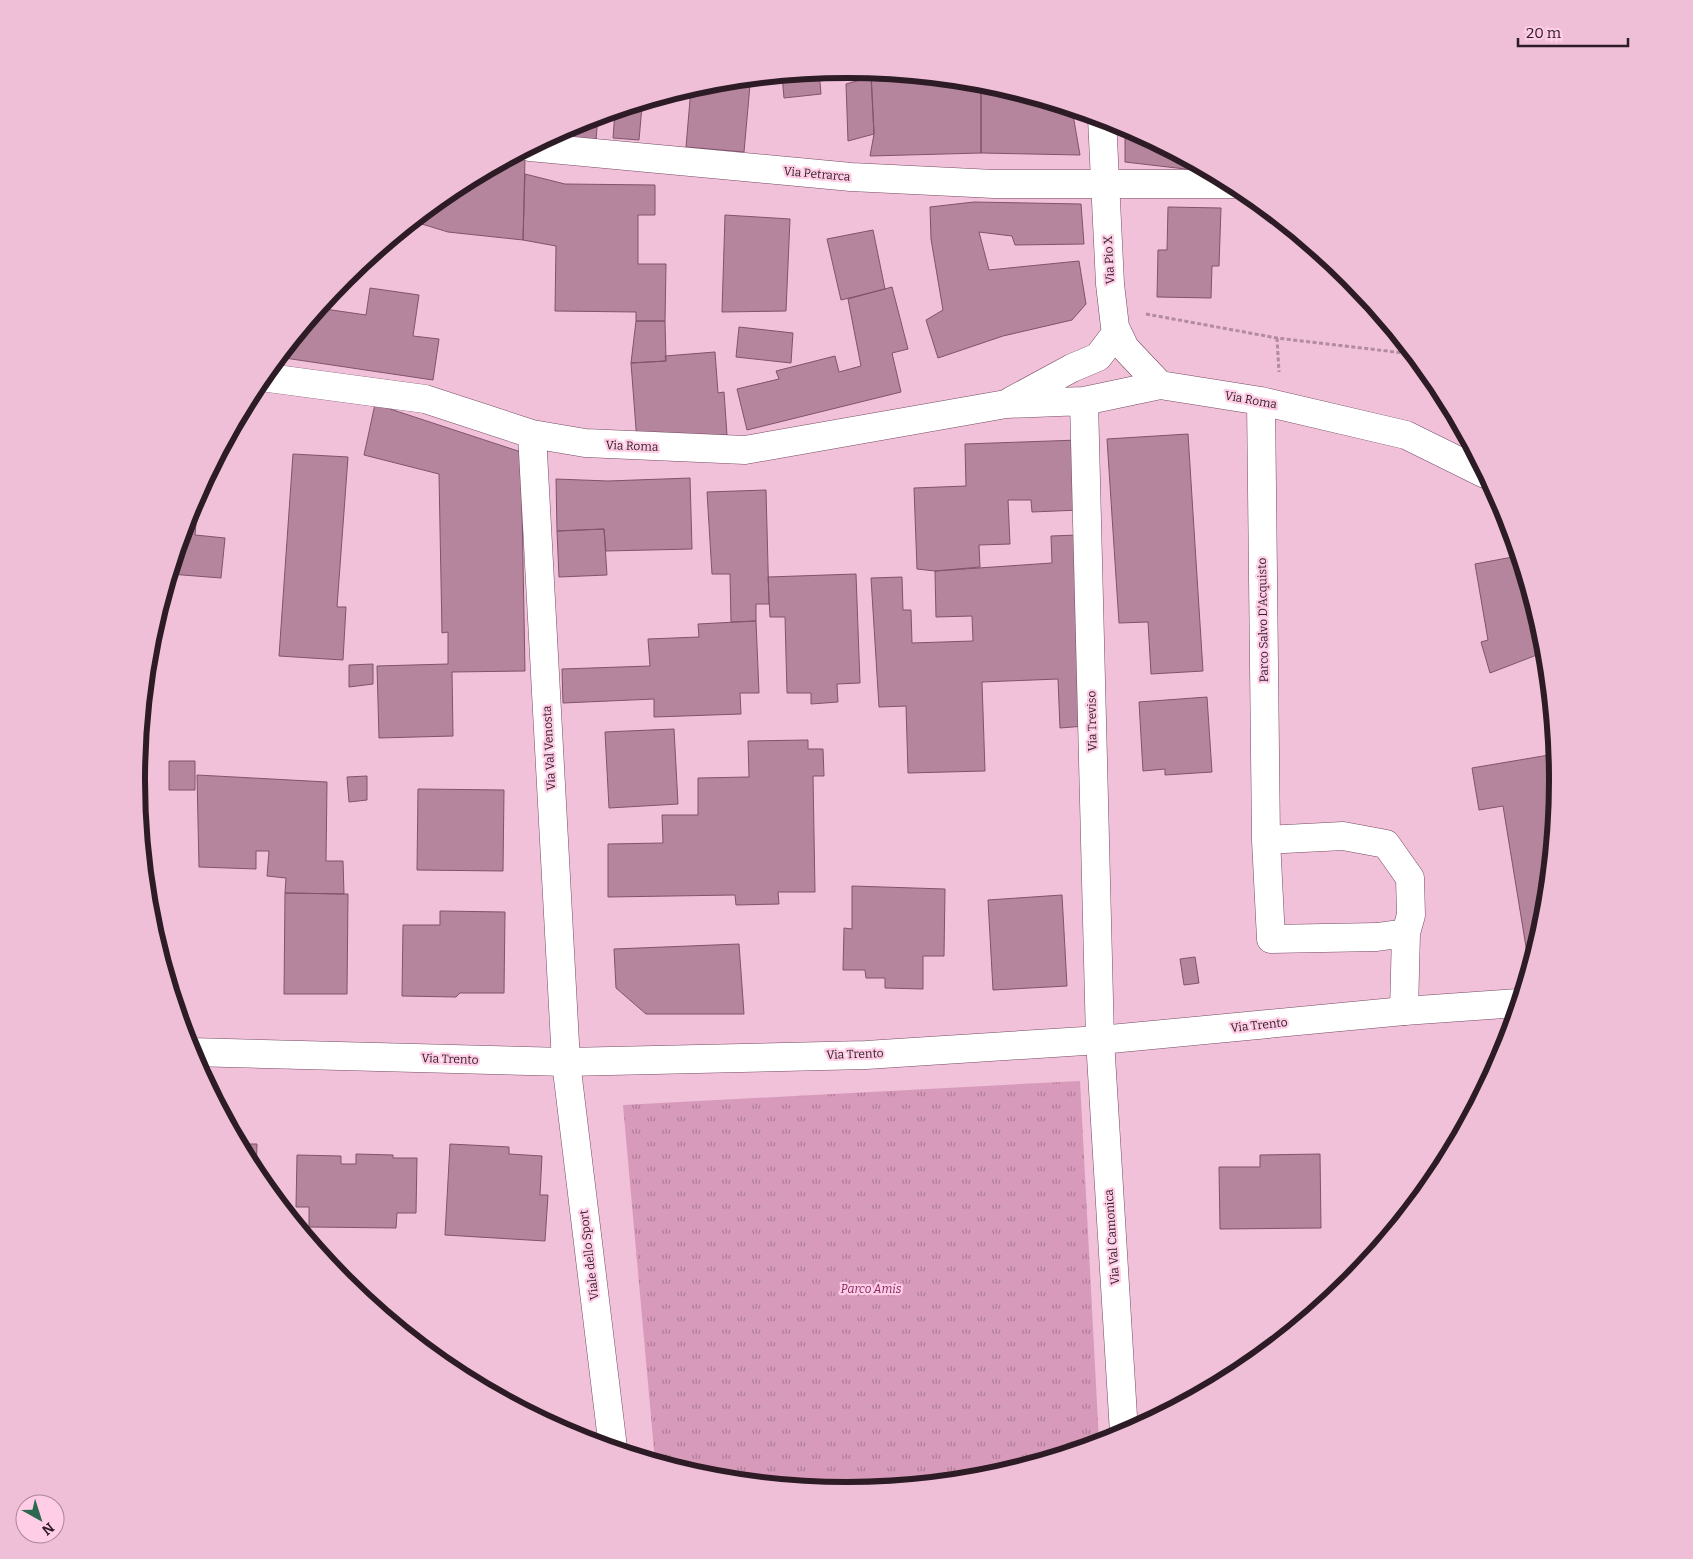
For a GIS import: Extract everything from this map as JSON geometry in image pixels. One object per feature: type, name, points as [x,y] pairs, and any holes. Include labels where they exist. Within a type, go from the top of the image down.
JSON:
[{"type":"street","name":"Via Pio X","points":[[1102,126],[1110,284],[1115,328],[1125,348],[1160,385]]},
{"type":"street","name":"Via Petrarca","points":[[540,148],[851,177],[994,184],[1218,184]]},
{"type":"street","name":"Via Roma","points":[[1006,404],[1072,368],[1098,357],[1117,332]]},
{"type":"street","name":"Via Roma","points":[[271,378],[425,399],[532,434],[589,444],[745,450],[1006,404],[1084,401],[1160,385],[1261,401],[1406,435],[1476,470]]},
{"type":"street","name":"Via Treviso","points":[[1084,401],[1100,1040]]},
{"type":"street","name":"Parco Salvo D'Acquisto","points":[[1261,401],[1266,840],[1271,939],[1377,937],[1406,933]]},
{"type":"street","name":"Via Val Venosta","points":[[532,434],[566,1062]]},
{"type":"street","points":[[1266,840],[1344,836],[1386,844],[1410,878],[1411,915],[1406,933],[1404,1011]]},
{"type":"street","name":"Via Trento","points":[[200,1052],[566,1062],[866,1055],[1100,1040],[1404,1011],[1511,1004]]},
{"type":"street","name":"Via Val Camonica","points":[[1100,1040],[1123,1424]]},
{"type":"street","name":"Viale dello Sport","points":[[566,1062],[612,1441]]},
{"type":"path","points":[[1144,314],[1277,338],[1404,353]]},
{"type":"path","points":[[1277,338],[1280,376]]},
{"type":"green space","name":"Parco Amis","points":[[1080,1081],[1099,1434],[1028,1458],[983,1468],[892,1480],[846,1482],[801,1480],[710,1468],[654,1455],[623,1105]]},
{"type":"building","points":[[820,79],[821,94],[784,98],[783,81]]},
{"type":"building","points":[[871,79],[938,84],[982,91],[981,153],[870,156],[874,134]]},
{"type":"building","points":[[871,79],[874,134],[848,141],[846,84]]},
{"type":"building","points":[[750,85],[744,152],[686,147],[690,95]]},
{"type":"building","points":[[981,91],[1028,101],[1073,115],[1080,155],[981,153]]},
{"type":"building","points":[[642,108],[639,140],[613,138],[615,117]]},
{"type":"building","points":[[597,124],[596,140],[564,137]]},
{"type":"building","points":[[1125,136],[1194,170],[1194,170],[1125,162]]},
{"type":"building","points":[[521,158],[525,158],[523,240],[448,232],[419,223],[456,196],[495,172]]},
{"type":"building","points":[[525,174],[565,184],[655,185],[655,215],[638,215],[638,264],[666,264],[665,321],[636,321],[636,312],[555,311],[556,246],[523,240]]},
{"type":"building","points":[[974,202],[1081,204],[1084,244],[1015,245],[1012,236],[979,232],[989,270],[1079,261],[1086,304],[1072,320],[1003,336],[938,358],[926,320],[943,310],[931,239],[930,207]]},
{"type":"building","points":[[1168,207],[1221,208],[1219,266],[1212,266],[1211,298],[1157,297],[1158,250],[1167,250]]},
{"type":"building","points":[[725,215],[790,219],[786,311],[722,312]]},
{"type":"building","points":[[873,230],[885,289],[841,300],[827,239]]},
{"type":"building","points":[[892,287],[908,349],[892,353],[901,392],[747,430],[737,389],[779,379],[776,371],[835,356],[839,372],[861,366],[848,299]]},
{"type":"building","points":[[370,288],[419,295],[413,336],[439,339],[433,380],[286,358],[326,309],[366,315]]},
{"type":"building","points":[[636,321],[665,321],[666,361],[631,363]]},
{"type":"building","points":[[739,327],[793,333],[791,363],[736,357]]},
{"type":"building","points":[[715,352],[718,393],[724,392],[727,435],[637,442],[631,363],[666,361],[665,356]]},
{"type":"building","points":[[375,404],[521,452],[525,671],[452,672],[453,736],[379,738],[377,666],[448,664],[448,632],[442,633],[439,474],[364,455]]},
{"type":"building","points":[[1188,434],[1203,671],[1151,674],[1148,622],[1119,623],[1107,439]]},
{"type":"building","points":[[1079,440],[1081,510],[1032,512],[1031,500],[1008,500],[1010,544],[979,545],[980,567],[935,571],[917,569],[914,488],[966,486],[965,444]]},
{"type":"building","points":[[293,454],[348,457],[337,607],[346,607],[343,660],[279,656]]},
{"type":"building","points":[[690,478],[692,549],[606,551],[604,529],[557,531],[556,479],[608,481]]},
{"type":"building","points":[[766,490],[769,604],[756,604],[756,621],[731,622],[730,574],[712,574],[707,492]]},
{"type":"building","points":[[197,514],[195,535],[225,538],[221,578],[175,574]]},
{"type":"building","points":[[604,529],[607,575],[559,577],[557,531]]},
{"type":"building","points":[[1078,535],[1085,726],[1060,728],[1058,679],[982,682],[985,771],[908,773],[906,706],[879,707],[871,578],[902,577],[903,610],[911,610],[912,643],[973,641],[972,616],[936,617],[935,571],[1052,563],[1051,536]]},
{"type":"building","points":[[1512,557],[1525,598],[1537,655],[1490,673],[1481,642],[1488,640],[1475,564]]},
{"type":"building","points":[[856,574],[860,683],[837,684],[838,702],[811,704],[811,693],[787,693],[785,617],[770,617],[768,577]]},
{"type":"building","points":[[756,621],[759,693],[740,693],[741,714],[654,717],[654,699],[563,703],[562,669],[650,666],[648,639],[699,637],[698,624]]},
{"type":"building","points":[[373,664],[373,684],[349,687],[349,665]]},
{"type":"building","points":[[1207,697],[1212,772],[1165,775],[1165,769],[1143,771],[1139,702]]},
{"type":"building","points":[[674,729],[678,804],[609,808],[605,732]]},
{"type":"building","points":[[808,740],[808,749],[823,749],[824,776],[813,776],[815,892],[778,892],[779,904],[736,905],[735,895],[608,897],[608,844],[663,843],[662,815],[698,815],[698,778],[749,777],[748,741]]},
{"type":"building","points":[[1548,755],[1547,825],[1535,916],[1527,952],[1503,806],[1479,810],[1472,768]]},
{"type":"building","points":[[169,761],[195,761],[195,790],[169,790]]},
{"type":"building","points":[[197,775],[327,782],[326,861],[343,861],[344,894],[285,893],[286,878],[267,876],[269,851],[256,851],[256,869],[199,867]]},
{"type":"building","points":[[367,776],[367,800],[349,802],[347,777]]},
{"type":"building","points":[[418,789],[504,790],[503,871],[417,870]]},
{"type":"building","points":[[852,886],[945,889],[944,956],[923,956],[923,989],[885,988],[885,978],[866,978],[865,970],[843,970],[844,928],[852,929]]},
{"type":"building","points":[[285,893],[348,894],[347,994],[284,994]]},
{"type":"building","points":[[1062,895],[1067,986],[993,990],[988,900]]},
{"type":"building","points":[[440,911],[505,912],[504,993],[460,993],[456,997],[402,996],[403,925],[440,925]]},
{"type":"building","points":[[739,944],[744,1014],[646,1014],[616,988],[614,949]]},
{"type":"building","points":[[1195,957],[1199,983],[1184,985],[1180,959]]},
{"type":"building","points":[[247,1144],[257,1144],[257,1159]]},
{"type":"building","points":[[450,1144],[509,1147],[509,1154],[542,1156],[540,1195],[548,1195],[545,1241],[445,1235]]},
{"type":"building","points":[[356,1154],[393,1155],[393,1158],[417,1158],[416,1213],[397,1213],[396,1228],[309,1227],[309,1207],[296,1207],[297,1155],[341,1156],[341,1164],[356,1164]]},
{"type":"building","points":[[1320,1154],[1321,1228],[1220,1229],[1219,1167],[1260,1167],[1260,1155]]}]
